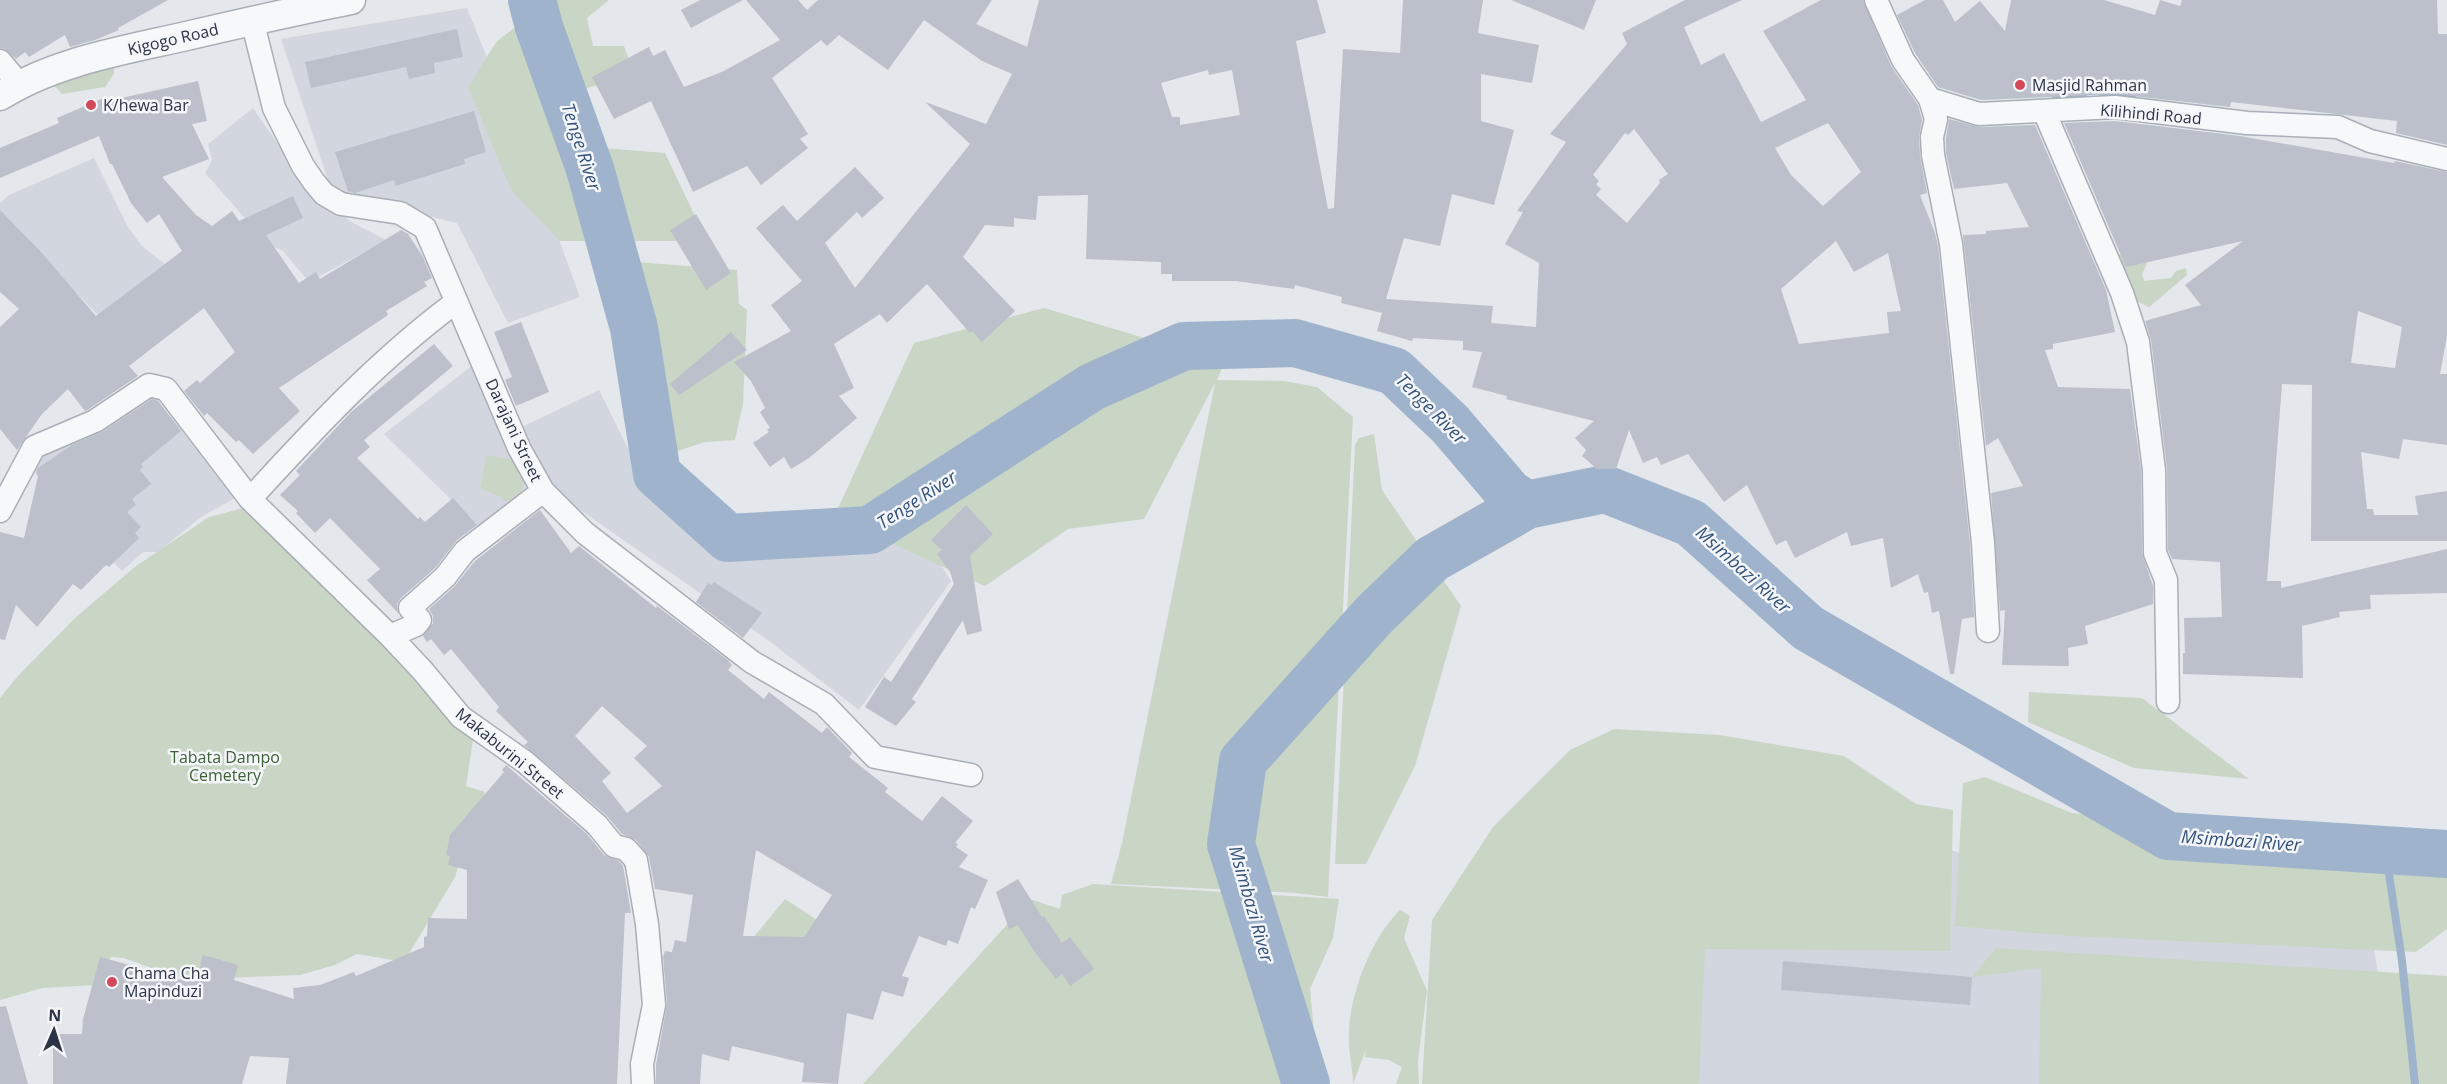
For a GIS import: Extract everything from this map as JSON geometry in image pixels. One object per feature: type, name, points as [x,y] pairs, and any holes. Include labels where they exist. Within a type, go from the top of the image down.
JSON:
[{"type":"street","name":"Kigogo Road","points":[[10,90],[76,62],[252,20],[351,0]]},
{"type":"street","points":[[1876,0],[1903,60],[1930,99],[1936,119],[1932,137],[1933,155],[1951,244],[1983,543],[1988,631]]},
{"type":"street","name":"Darajani Street","points":[[252,20],[274,108],[303,166],[314,182],[324,194],[341,204],[400,213],[425,228],[519,448],[543,491],[585,532],[752,662],[824,704],[875,757],[971,775]]},
{"type":"street","points":[[0,61],[10,90]]},
{"type":"street","name":"Kilihindi Road","points":[[1930,99],[1979,114],[2115,107],[2247,123],[2338,127],[2370,141],[2447,159]]},
{"type":"street","points":[[2043,111],[2122,293],[2138,342],[2154,470],[2155,553],[2166,580],[2168,702]]},
{"type":"street","points":[[250,499],[373,369],[422,327],[456,302]]},
{"type":"street","name":"Makaburini Street","points":[[0,511],[34,447],[95,421],[150,385],[166,389],[250,499],[390,636],[461,717],[525,762],[597,825],[614,846],[626,849],[636,860],[647,924],[654,1005],[642,1064],[643,1084]]},
{"type":"street","points":[[390,636],[416,625],[420,620],[410,608],[446,577],[465,551],[543,491]]},
{"type":"shaded area","points":[[467,8],[540,188],[580,297],[508,323],[457,223],[345,196],[330,186],[281,39]]},
{"type":"shaded area","points":[[253,108],[312,194],[353,223],[386,240],[309,282],[283,251],[268,244],[205,173],[212,160],[208,144]]},
{"type":"shaded area","points":[[94,158],[128,227],[142,246],[186,281],[100,317],[0,214],[0,203],[9,195]]},
{"type":"shaded area","points":[[473,365],[535,491],[483,531],[384,434]]},
{"type":"shaded area","points":[[149,389],[235,498],[201,517],[158,552],[143,552],[122,571],[76,523],[29,464]]},
{"type":"shaded area","points":[[599,390],[645,483],[722,552],[919,530],[951,581],[859,710],[769,641],[583,512],[548,482],[520,428]]},
{"type":"shaded area","points":[[1810,808],[1994,863],[2370,926],[2397,1084],[1512,1084]]},
{"type":"green space","points":[[552,0],[609,0],[587,18],[593,46],[624,46],[634,73],[579,91],[603,148],[665,153],[701,229],[699,241],[560,241],[511,190],[468,87],[497,41]]},
{"type":"green space","points":[[114,57],[114,74],[105,87],[62,94],[51,82]]},
{"type":"green space","points":[[2126,250],[2150,257],[2142,274],[2144,281],[2171,278],[2176,271],[2186,268],[2187,275],[2149,307],[2130,298],[2117,256]]},
{"type":"green space","points":[[624,261],[737,270],[739,304],[747,310],[743,404],[735,440],[705,442],[675,452],[640,442],[624,386],[617,321]]},
{"type":"green space","points":[[1044,308],[1225,362],[1217,380],[1284,381],[1317,387],[1353,417],[1328,897],[1296,893],[1111,884],[1122,843],[1215,383],[1144,519],[1068,529],[985,586],[834,517],[914,343]]},
{"type":"green space","points":[[1374,434],[1382,490],[1461,606],[1415,766],[1366,864],[1335,864],[1355,445],[1359,438]]},
{"type":"green space","points":[[487,455],[513,460],[527,475],[517,501],[504,501],[501,497],[480,488]]},
{"type":"green space","name":"Tabata Dampo Cemetery","points":[[259,504],[475,727],[466,786],[485,792],[471,826],[455,877],[404,962],[357,954],[335,965],[300,975],[199,979],[158,974],[149,967],[124,958],[111,957],[96,985],[43,988],[0,1000],[0,698],[18,676],[75,618],[136,566],[209,517]]},
{"type":"green space","points":[[2029,692],[2142,698],[2249,779],[2134,768],[2028,722]]},
{"type":"green space","points":[[1614,729],[1719,735],[1844,756],[1916,804],[1953,810],[1950,951],[1705,949],[1699,1084],[1422,1084],[1432,920],[1493,827],[1570,750]]},
{"type":"green space","points":[[1985,777],[2072,813],[2221,828],[2338,853],[2447,863],[2447,929],[2416,952],[2069,936],[1955,926],[1963,783]]},
{"type":"green space","points":[[1093,884],[1339,899],[1333,938],[1310,989],[1319,1084],[863,1084],[1030,899],[1060,909],[1062,895]]},
{"type":"green space","points":[[785,899],[825,925],[813,944],[753,938]]},
{"type":"green space","points":[[1400,910],[1410,916],[1404,938],[1427,991],[1418,1061],[1419,1084],[1396,1084],[1402,1067],[1389,1060],[1365,1057],[1367,1047],[1353,1084],[1349,1025],[1356,989],[1370,953],[1389,922]]},
{"type":"green space","points":[[1996,948],[2447,976],[2447,1084],[2039,1084],[2041,968],[1972,977]]},
{"type":"building","points":[[0,0],[168,0],[118,28],[119,30],[95,40],[70,47],[65,35],[29,57],[25,52],[16,59],[5,49],[0,48]]},
{"type":"building","points":[[700,0],[743,0],[691,28],[681,10]]},
{"type":"building","points":[[746,0],[798,0],[807,10],[818,0],[992,0],[976,24],[1027,47],[1039,0],[1317,0],[1326,33],[1296,41],[1328,209],[1334,208],[1343,49],[1400,53],[1403,0],[1483,0],[1478,33],[1539,45],[1532,83],[1481,74],[1481,121],[1514,130],[1494,205],[1452,194],[1440,246],[1404,238],[1386,299],[1493,306],[1491,323],[1536,327],[1539,263],[1505,244],[1523,212],[1517,211],[1566,142],[1550,134],[1627,44],[1622,33],[1685,0],[1742,0],[1684,27],[1701,65],[1724,53],[1761,122],[1806,100],[1763,31],[1821,0],[1863,0],[1891,66],[1918,105],[1922,120],[1919,137],[1920,156],[1927,193],[1920,195],[1938,246],[1970,544],[1974,617],[1962,619],[1954,674],[1950,674],[1939,611],[1932,613],[1928,592],[1924,593],[1918,574],[1891,588],[1883,538],[1851,546],[1847,532],[1795,558],[1786,540],[1776,545],[1747,485],[1724,502],[1688,454],[1661,465],[1657,457],[1643,463],[1629,430],[1616,469],[1597,469],[1582,456],[1586,450],[1575,438],[1594,421],[1506,399],[1507,396],[1472,387],[1482,352],[1463,350],[1463,341],[1413,338],[1412,341],[1377,331],[1382,313],[1341,303],[1342,297],[1295,285],[1294,289],[1236,281],[1172,281],[1172,274],[1161,274],[1161,262],[1086,259],[1088,195],[1038,196],[1036,220],[1014,218],[1014,227],[985,225],[963,257],[1015,311],[982,342],[972,331],[970,333],[927,284],[887,323],[880,314],[834,344],[854,388],[839,396],[857,418],[809,458],[791,469],[784,457],[770,467],[753,443],[769,432],[767,430],[770,428],[760,412],[765,408],[751,381],[734,362],[791,331],[771,305],[802,281],[756,228],[783,205],[797,221],[855,167],[884,198],[862,218],[857,212],[825,243],[855,288],[970,144],[925,102],[986,124],[1012,74],[982,61],[924,20],[888,70],[839,35],[827,46],[821,40],[772,78],[808,134],[800,139],[808,148],[761,185],[747,166],[693,192],[651,101],[614,119],[592,77],[649,47],[653,56],[665,50],[684,87],[724,71],[780,40]],"holes":[[[1208,70],[1209,75],[1232,70],[1240,115],[1180,125],[1180,117],[1172,117],[1161,83]],[[1828,123],[1861,172],[1823,206],[1791,175],[1775,148]],[[1634,129],[1668,174],[1659,180],[1660,183],[1627,223],[1596,195],[1601,189],[1596,184],[1599,181],[1593,175],[1625,133],[1628,135]],[[1836,241],[1854,272],[1888,253],[1901,311],[1887,312],[1889,333],[1799,344],[1781,289]]]},
{"type":"building","points":[[1511,0],[1596,0],[1584,30]]},
{"type":"building","points":[[1925,0],[1943,0],[1955,22],[1980,1],[2005,31],[2011,0],[2104,0],[2155,15],[2160,0],[2180,6],[2182,0],[2437,0],[2438,34],[2447,34],[2447,145],[2396,133],[2397,121],[2231,102],[2230,107],[2115,94],[1981,100],[1938,87],[1915,53],[1897,15]]},
{"type":"building","points":[[457,29],[463,57],[434,63],[435,73],[409,79],[406,67],[311,88],[305,62]]},
{"type":"building","points":[[198,81],[207,121],[192,124],[209,159],[162,177],[196,215],[212,226],[232,211],[239,221],[293,196],[303,218],[266,235],[299,283],[316,272],[320,279],[401,230],[408,234],[423,257],[432,278],[424,282],[427,286],[386,311],[388,315],[279,388],[300,411],[253,454],[239,440],[236,442],[207,413],[204,416],[184,391],[197,380],[200,383],[235,352],[204,308],[129,366],[138,376],[89,409],[85,411],[68,389],[42,414],[17,450],[0,429],[0,327],[19,309],[0,292],[0,210],[42,253],[96,316],[182,251],[159,214],[147,223],[131,203],[110,164],[99,136],[0,178],[0,148],[59,123],[57,118],[106,97],[108,101]]},
{"type":"building","points":[[474,111],[486,152],[464,159],[465,164],[395,186],[394,180],[355,193],[348,191],[335,152]]},
{"type":"building","points":[[1949,119],[1979,127],[2035,125],[2106,290],[2115,332],[2053,344],[2053,349],[2045,350],[2058,387],[2130,389],[2141,471],[2142,553],[2153,586],[2153,604],[2085,626],[2088,644],[2068,648],[2069,666],[2002,665],[2005,610],[2000,611],[1991,493],[2023,486],[1998,438],[1986,446],[1963,235],[2029,227],[2007,183],[1954,189],[1946,153]]},
{"type":"building","points":[[2115,121],[2240,136],[2394,163],[2395,161],[2447,172],[2447,336],[2440,374],[2447,374],[2447,445],[2403,439],[2399,459],[2361,452],[2367,509],[2373,509],[2374,515],[2418,515],[2415,496],[2447,491],[2447,541],[2311,541],[2312,385],[2282,384],[2267,581],[2281,581],[2281,588],[2447,549],[2447,593],[2370,595],[2371,609],[2339,612],[2340,617],[2302,626],[2303,678],[2183,674],[2184,618],[2222,617],[2220,562],[2172,559],[2168,550],[2167,468],[2151,340],[2145,321],[2201,305],[2185,285],[2243,241],[2126,267],[2064,123]],"holes":[[[2358,311],[2402,327],[2395,368],[2351,363]]]},
{"type":"building","points":[[696,214],[731,273],[706,290],[670,230]]},
{"type":"building","points":[[521,322],[549,392],[516,406],[505,380],[512,377],[494,332]]},
{"type":"building","points":[[731,332],[747,350],[679,395],[670,384]]},
{"type":"building","points":[[434,344],[453,366],[364,440],[370,447],[357,458],[418,519],[420,517],[425,522],[453,498],[477,525],[457,540],[435,568],[401,598],[397,604],[398,613],[367,580],[380,569],[330,518],[315,533],[296,513],[298,511],[280,495],[300,475],[296,471],[351,412]]},
{"type":"building","points":[[152,399],[158,401],[181,431],[141,464],[143,467],[140,470],[151,484],[132,499],[136,505],[127,512],[141,527],[135,533],[139,538],[109,567],[106,565],[81,590],[73,584],[37,627],[16,605],[5,640],[0,639],[0,532],[24,538],[38,468],[72,445],[102,432]]},
{"type":"building","points":[[966,505],[993,534],[970,556],[982,631],[967,635],[963,620],[912,699],[916,702],[896,726],[865,707],[884,677],[891,682],[954,584],[950,572],[937,554],[942,550],[931,540]]},
{"type":"building","points":[[540,510],[571,553],[579,546],[656,608],[657,606],[728,660],[732,665],[728,670],[764,699],[769,692],[822,733],[827,727],[852,753],[849,757],[888,788],[885,792],[922,821],[942,796],[973,821],[955,843],[958,844],[956,847],[968,855],[959,867],[988,880],[975,909],[971,907],[958,944],[948,940],[946,946],[919,936],[902,976],[909,978],[903,997],[882,991],[873,1020],[847,1013],[838,1084],[802,1082],[804,1063],[732,1046],[729,1061],[702,1054],[700,1084],[656,1084],[656,1065],[667,1004],[663,957],[665,951],[672,952],[675,940],[686,942],[693,895],[655,889],[649,857],[636,840],[622,834],[606,815],[524,745],[528,742],[496,711],[499,707],[451,649],[444,655],[431,639],[427,642],[423,636],[433,623],[433,616],[429,609],[454,587],[475,561]],"holes":[[[602,706],[647,746],[634,758],[662,786],[627,813],[602,781],[611,773],[575,736]],[[756,850],[832,895],[804,937],[743,936]]]},
{"type":"building","points":[[714,582],[762,613],[743,638],[696,602],[708,583],[711,585]]},
{"type":"building","points":[[506,765],[587,834],[604,855],[619,861],[623,866],[631,913],[625,913],[617,1084],[286,1084],[289,1058],[250,1056],[242,1084],[53,1084],[53,1034],[82,1034],[83,1019],[100,957],[141,968],[139,975],[196,981],[203,955],[238,965],[234,980],[294,999],[293,988],[320,985],[354,972],[356,976],[424,947],[428,918],[467,919],[467,870],[448,865],[450,856],[446,855],[450,835],[504,772],[502,770]]},
{"type":"building","points":[[1018,879],[1062,943],[1070,937],[1094,969],[1070,986],[1062,974],[1056,979],[1034,951],[1018,925],[1009,929],[996,892]]},
{"type":"building","points":[[1783,961],[1972,977],[1970,1005],[1781,990]]},
{"type":"building","points":[[6,1006],[28,1084],[0,1084],[0,1007]]},
{"type":"waterway","name":"Tenge River","points":[[532,0],[539,27],[590,169],[634,328],[657,474],[728,538],[870,530],[1092,387],[1184,346],[1295,343],[1394,371],[1450,424],[1509,493],[1527,505]]},
{"type":"waterway","points":[[2102,92],[2133,99]]},
{"type":"waterway","points":[[2056,99],[2083,94]]},
{"type":"waterway","name":"Msimbazi River","points":[[1306,1084],[1231,844],[1243,761],[1374,615],[1432,559],[1527,505],[1605,489],[1691,523],[1808,628],[2168,836],[2447,854]]},
{"type":"waterway","points":[[2382,850],[2385,847],[2402,961],[2415,1084]]},
{"type":"place","name":"Masjid Rahman","points":[[2020,85]]},
{"type":"place","name":"K/hewa Bar","points":[[91,105]]},
{"type":"place","name":"Chama Cha Mapinduzi","points":[[112,982]]}]
